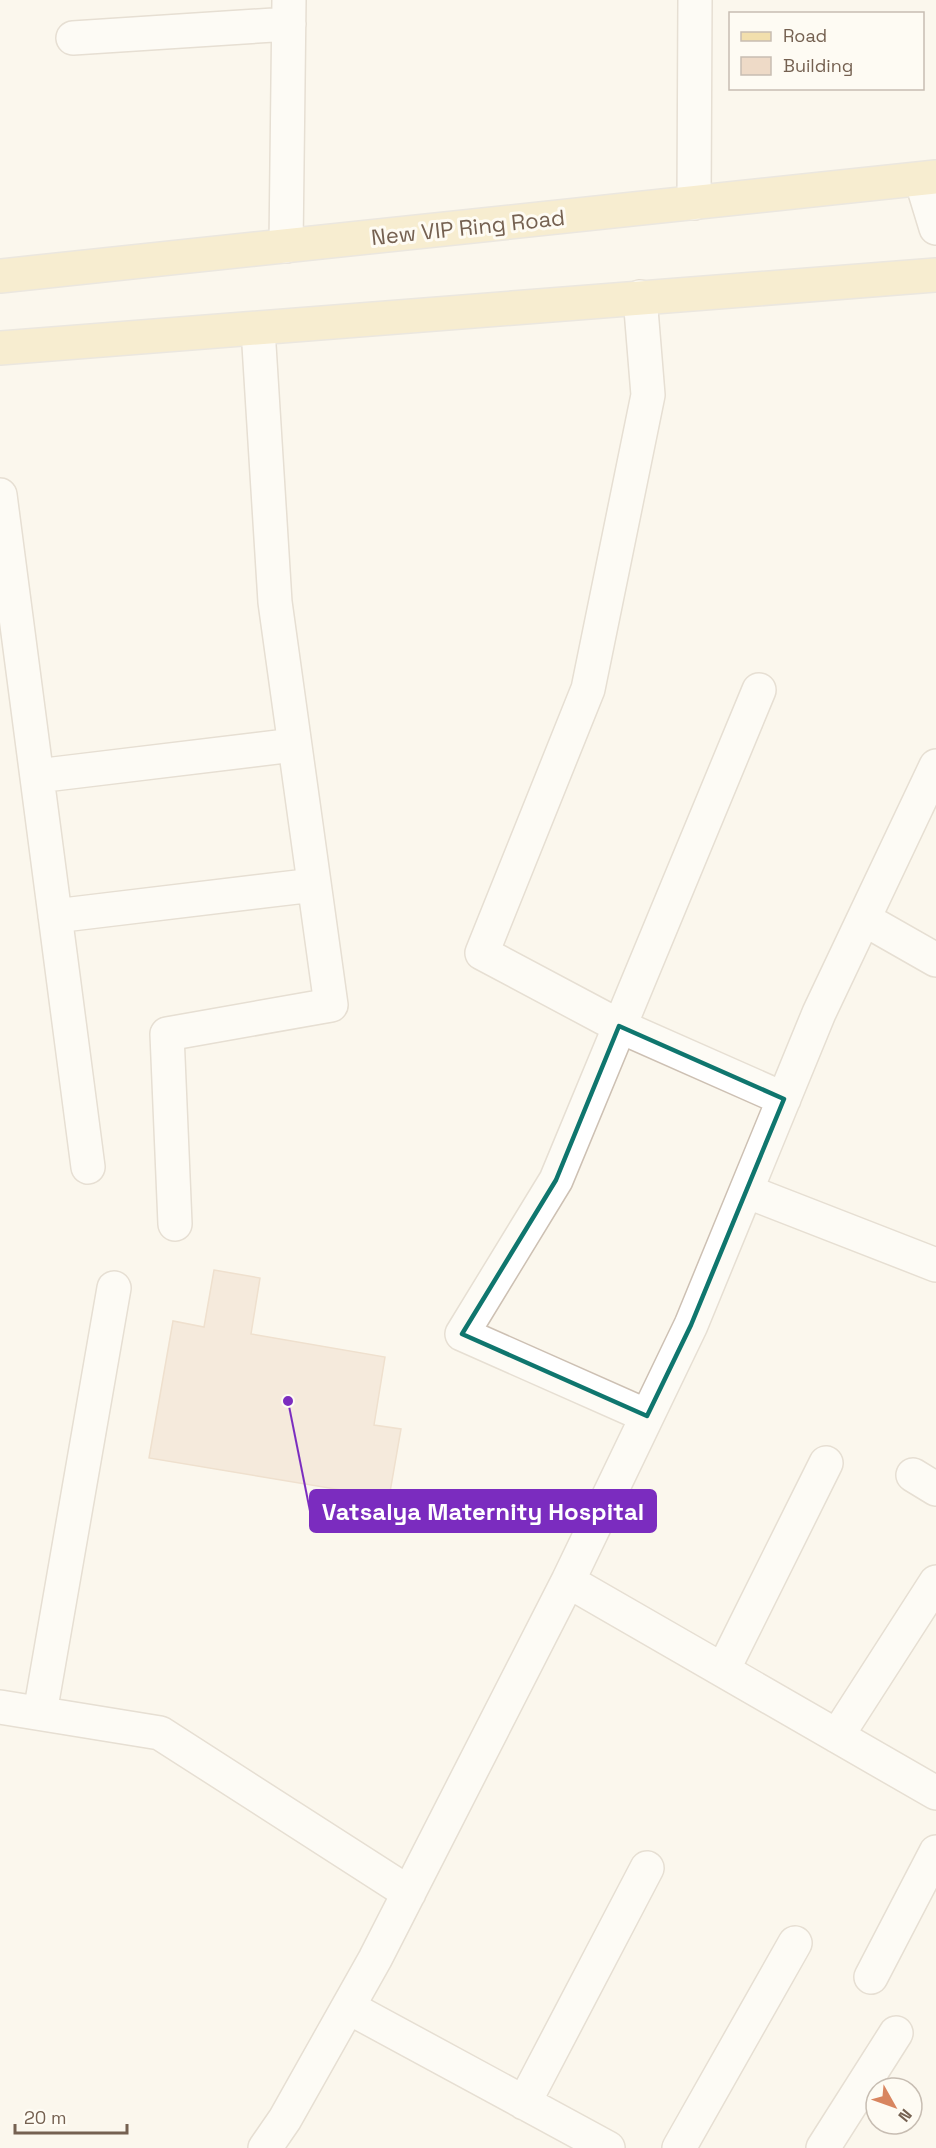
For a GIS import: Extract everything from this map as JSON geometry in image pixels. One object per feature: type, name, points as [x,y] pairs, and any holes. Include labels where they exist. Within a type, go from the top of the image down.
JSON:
[{"type":"main road","name":"New VIP Ring Road","points":[[0,276],[928,178]]},
{"type":"main road","points":[[0,348],[936,275]]},
{"type":"street","points":[[694,203],[695,0]]},
{"type":"street","points":[[73,38],[289,12],[286,246]]},
{"type":"street","points":[[928,178],[936,228]]},
{"type":"street","points":[[640,297],[648,395],[588,689],[482,953],[619,1026],[784,1099]]},
{"type":"street","points":[[175,1224],[167,1034],[331,1005],[274,602],[258,328]]},
{"type":"street","points":[[0,495],[88,1167]]},
{"type":"street","points":[[647,1416],[462,1334],[556,1180],[759,690]]},
{"type":"street","points":[[37,776],[294,745]]},
{"type":"street","points":[[265,2148],[285,2119],[409,1893],[568,1581],[691,1325],[819,1013],[936,766]]},
{"type":"street","points":[[55,916],[314,885]]},
{"type":"street","points":[[864,919],[936,960]]},
{"type":"street","points":[[746,1191],[936,1265]]},
{"type":"street","points":[[40,1713],[114,1288]]},
{"type":"street","points":[[723,1670],[826,1463]]},
{"type":"street","points":[[568,1581],[936,1793]]},
{"type":"street","points":[[837,1736],[936,1582]]},
{"type":"street","points":[[0,1707],[160,1733],[409,1893]]},
{"type":"street","points":[[871,1977],[936,1852]]},
{"type":"street","points":[[524,2103],[647,1868]]},
{"type":"street","points":[[679,2148],[795,1943]]},
{"type":"street","points":[[348,2007],[608,2148]]},
{"type":"street","points":[[823,2148],[896,2033]]},
{"type":"highlighted area","points":[[619,1026],[784,1099],[691,1325],[647,1416],[462,1334],[556,1180]]},
{"type":"building","points":[[214,1270],[260,1278],[251,1334],[385,1357],[374,1425],[401,1429],[389,1498],[149,1458],[173,1321],[204,1327]]},
{"type":"place","name":"Vatsalya Maternity Hospital","points":[[288,1401]]}]
